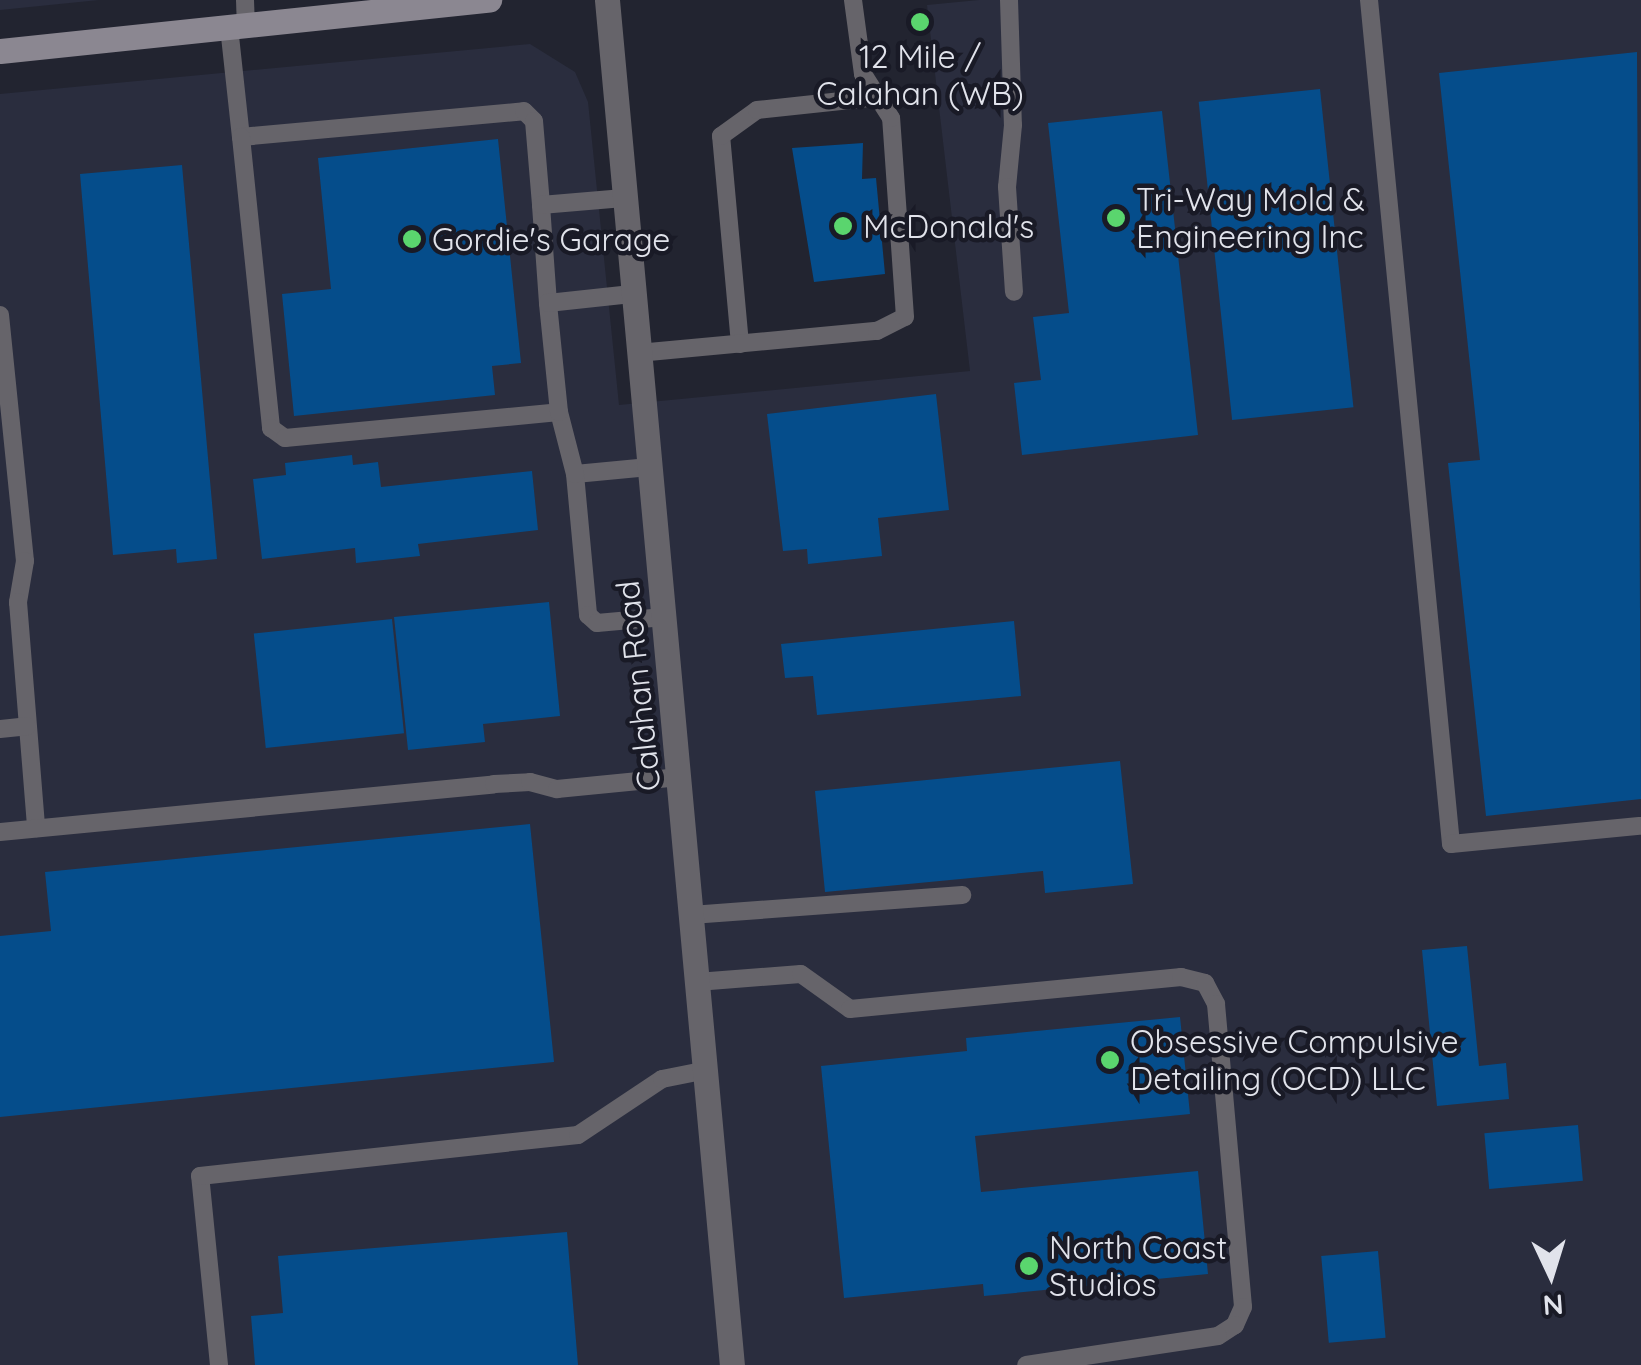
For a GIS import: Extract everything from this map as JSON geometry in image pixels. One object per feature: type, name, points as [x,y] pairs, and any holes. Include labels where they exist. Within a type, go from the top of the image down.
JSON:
[{"type":"main road","points":[[0,51],[240,18],[489,0]]},
{"type":"street","name":"Calahan Road","points":[[607,0],[732,1365]]},
{"type":"lane","points":[[638,353],[877,331],[905,317],[891,118],[863,74],[854,0]]},
{"type":"lane","points":[[1008,0],[1013,125],[1007,187],[1014,292]]},
{"type":"lane","points":[[1369,0],[1451,844],[1639,826]]},
{"type":"lane","points":[[240,18],[242,137],[271,428],[285,438],[558,412]]},
{"type":"lane","points":[[740,344],[720,136],[757,110],[878,97]]},
{"type":"lane","points":[[242,137],[524,111],[534,121],[558,412],[575,474],[588,616],[597,623],[664,617]]},
{"type":"lane","points":[[541,204],[624,198]]},
{"type":"lane","points":[[548,303],[632,294]]},
{"type":"lane","points":[[0,314],[24,561],[18,602],[36,828]]},
{"type":"lane","points":[[575,474],[649,467]]},
{"type":"lane","points":[[0,729],[27,726]]},
{"type":"lane","points":[[0,832],[494,784],[530,782],[557,790],[680,777]]},
{"type":"lane","points":[[691,915],[962,895]]},
{"type":"lane","points":[[697,982],[801,974],[850,1009],[1181,977],[1205,983],[1216,1004],[1244,1307],[1234,1325],[1218,1336],[1026,1365]]},
{"type":"lane","points":[[219,1365],[200,1176],[578,1135],[662,1079],[707,1070]]},
{"type":"shaded area","points":[[0,0],[99,0],[0,10]]},
{"type":"shaded area","points":[[979,0],[1641,0],[1641,1365],[0,1365],[0,94],[530,44],[575,72],[588,102],[619,405],[970,371],[927,5]]},
{"type":"building","points":[[1637,52],[1641,799],[1486,816],[1448,463],[1480,460],[1439,73]]},
{"type":"building","points":[[1320,89],[1353,407],[1232,420],[1199,102]]},
{"type":"building","name":"Tri-Way Mold & Engineering Inc","points":[[1162,111],[1198,435],[1022,455],[1014,383],[1041,380],[1033,317],[1069,313],[1048,123]]},
{"type":"building","points":[[498,139],[521,363],[492,366],[495,395],[294,416],[282,294],[331,289],[318,158]]},
{"type":"building","name":"McDonald's","points":[[863,143],[862,179],[876,178],[885,274],[814,282],[792,148]]},
{"type":"building","points":[[182,165],[217,559],[177,563],[176,549],[113,555],[80,174]]},
{"type":"building","points":[[936,394],[949,510],[878,518],[882,556],[808,564],[807,549],[783,551],[767,414]]},
{"type":"building","points":[[352,455],[353,465],[378,462],[381,487],[532,471],[538,530],[418,544],[420,556],[356,563],[355,548],[262,559],[253,479],[286,475],[285,463]]},
{"type":"building","points":[[549,602],[560,716],[483,724],[485,742],[408,750],[394,617]]},
{"type":"building","points":[[392,619],[404,733],[266,748],[254,634]]},
{"type":"building","points":[[1014,621],[1021,696],[817,715],[813,676],[785,678],[781,644]]},
{"type":"building","points":[[1120,761],[1133,884],[1045,893],[1043,871],[825,892],[815,791]]},
{"type":"building","points":[[530,824],[554,1062],[0,1117],[0,936],[51,931],[45,872]]},
{"type":"building","points":[[1467,946],[1479,1066],[1506,1063],[1509,1099],[1437,1106],[1422,950]]},
{"type":"building","points":[[1180,1017],[1190,1114],[975,1136],[981,1192],[1198,1171],[1208,1274],[984,1296],[983,1284],[844,1298],[821,1066],[967,1051],[966,1038]]},
{"type":"building","points":[[1578,1125],[1583,1181],[1489,1189],[1484,1133]]},
{"type":"building","points":[[567,1232],[578,1365],[255,1365],[251,1316],[283,1313],[278,1256]]},
{"type":"building","points":[[1378,1251],[1386,1338],[1329,1343],[1321,1256]]},
{"type":"place","name":"12 Mile / Calahan (WB)","points":[[920,22]]},
{"type":"place","name":"Tri-Way Mold & Engineering Inc","points":[[1116,218]]},
{"type":"place","name":"McDonald's","points":[[843,226]]},
{"type":"place","name":"Gordie's Garage","points":[[412,239]]},
{"type":"place","name":"Obsessive Compulsive Detailing (OCD) LLC","points":[[1110,1060]]},
{"type":"place","name":"North Coast Studios","points":[[1029,1266]]}]
